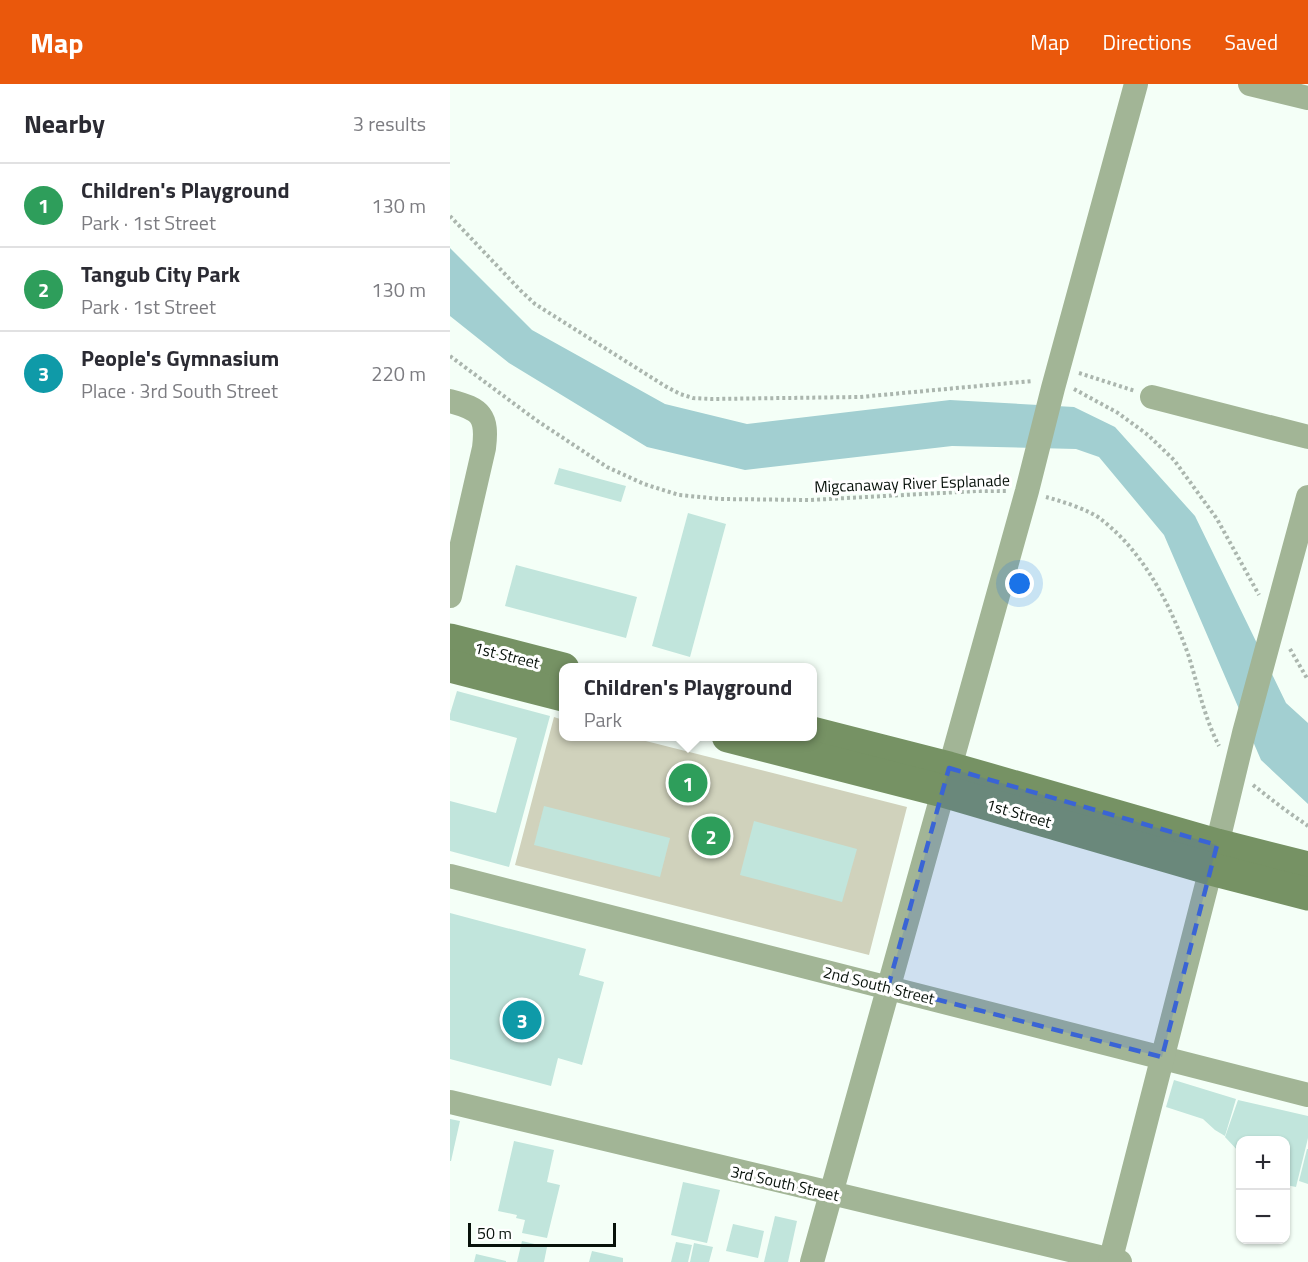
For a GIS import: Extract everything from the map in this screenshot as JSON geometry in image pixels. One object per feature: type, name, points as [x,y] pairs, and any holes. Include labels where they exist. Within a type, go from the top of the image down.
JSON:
[{"type":"main road","name":"1st Street","points":[[450,640],[559,668]]},
{"type":"main road","name":"1st Street","points":[[450,666],[559,693]]},
{"type":"main road","name":"1st Street","points":[[817,734],[946,780],[1214,857],[1308,894]]},
{"type":"main road","name":"1st Street","points":[[753,741],[946,780]]},
{"type":"main road","name":"1st Street","points":[[1214,857],[1308,868]]},
{"type":"street","points":[[812,1262],[1028,486],[1136,84]]},
{"type":"street","points":[[1250,84],[1308,98]]},
{"type":"street","points":[[1152,397],[1308,437]]},
{"type":"street","points":[[450,401],[476,410],[483,418],[486,430],[484,448],[450,596]]},
{"type":"street","points":[[1114,1261],[1162,1057],[1244,733],[1308,497]]},
{"type":"street","name":"2nd South Street","points":[[450,876],[1308,1095]]},
{"type":"street","name":"3rd South Street","points":[[450,1102],[1114,1261]]},
{"type":"path","points":[[450,216],[527,297],[649,377],[680,394],[693,398],[860,398],[1056,378],[1152,397]]},
{"type":"path","name":"Migcanaway River Esplanade","points":[[450,356],[536,420],[607,467],[644,484],[679,495],[721,499],[810,500],[1028,486],[1100,518],[1130,546],[1150,573],[1171,612],[1188,654],[1206,717],[1224,756],[1235,770],[1308,826]]},
{"type":"path","points":[[1056,378],[1118,413],[1148,435],[1174,460],[1217,519],[1272,631],[1308,680]]},
{"type":"highlighted area","points":[[949,768],[1217,845],[1162,1057],[888,987]]},
{"type":"green space","points":[[554,717],[559,719],[559,741],[646,741],[907,807],[869,955],[515,865]]},
{"type":"water","points":[[450,248],[532,330],[665,404],[747,424],[950,400],[1074,407],[1115,427],[1195,516],[1286,703],[1308,723],[1308,804],[1261,760],[1164,535],[1099,457],[1076,449],[952,446],[745,470],[647,447],[509,363],[450,316]]},
{"type":"building","points":[[559,468],[626,486],[621,502],[554,484]]},
{"type":"building","points":[[688,513],[726,524],[690,657],[652,646]]},
{"type":"building","points":[[516,565],[637,597],[626,638],[505,606]]},
{"type":"building","points":[[457,691],[550,716],[509,867],[450,851],[450,801],[496,813],[517,738],[450,720]]},
{"type":"building","points":[[544,806],[670,838],[660,877],[534,845]]},
{"type":"building","points":[[754,821],[857,849],[842,902],[740,875]]},
{"type":"building","points":[[450,913],[586,949],[579,975],[604,982],[582,1065],[558,1058],[551,1086],[450,1059]]},
{"type":"building","points":[[1174,1080],[1236,1099],[1225,1136],[1203,1119],[1166,1107]]},
{"type":"building","points":[[1238,1100],[1308,1116],[1308,1138],[1296,1187],[1290,1186],[1290,1136],[1236,1136],[1236,1149],[1225,1137]]},
{"type":"building","points":[[450,1119],[460,1121],[451,1161],[450,1161]]},
{"type":"building","points":[[514,1141],[554,1150],[547,1182],[560,1185],[547,1238],[522,1233],[525,1220],[516,1218],[517,1215],[498,1211]]},
{"type":"building","points":[[1308,1149],[1308,1184],[1299,1181]]},
{"type":"building","points":[[683,1182],[720,1190],[707,1243],[671,1235]]},
{"type":"building","points":[[775,1216],[797,1221],[788,1262],[764,1262]]},
{"type":"building","points":[[733,1224],[764,1231],[758,1258],[726,1251]]},
{"type":"building","points":[[522,1241],[547,1247],[544,1262],[517,1262]]},
{"type":"building","points":[[676,1242],[692,1245],[688,1262],[671,1262]]},
{"type":"building","points":[[694,1243],[713,1247],[709,1262],[690,1262]]},
{"type":"building","points":[[592,1251],[623,1258],[623,1262],[589,1262]]},
{"type":"building","points":[[476,1254],[506,1261],[506,1262],[474,1262]]},
{"type":"place","name":"Children's Playground","points":[[688,783]]},
{"type":"place","name":"Tangub City Park","points":[[711,836]]},
{"type":"place","name":"People's Gymnasium","points":[[522,1020]]}]
